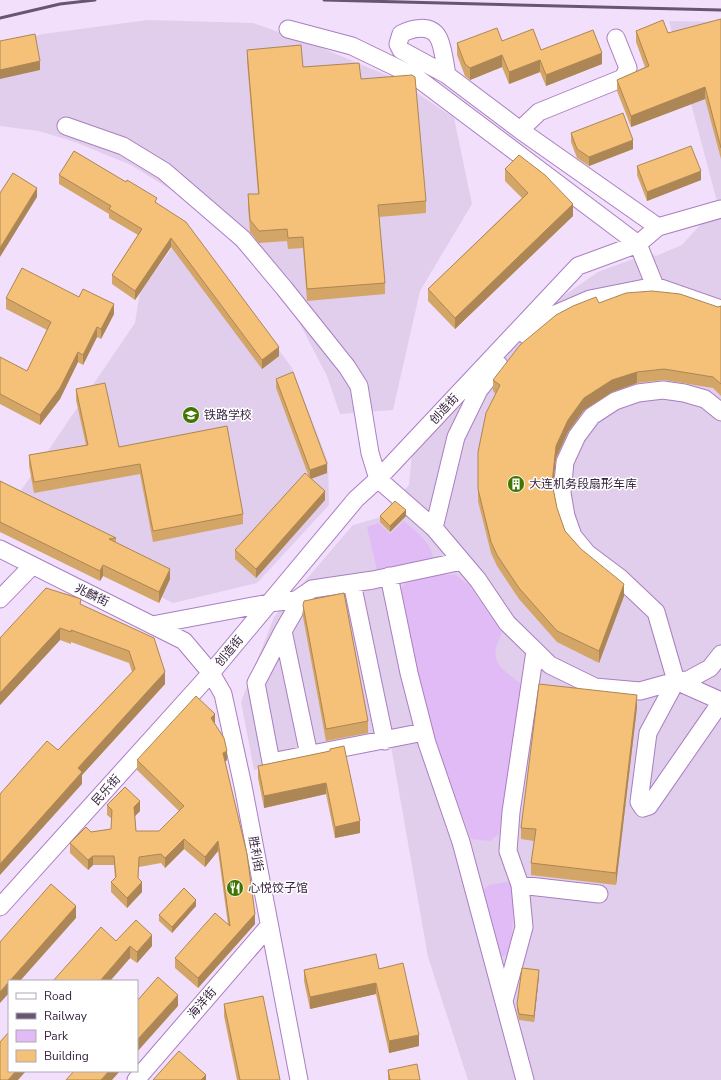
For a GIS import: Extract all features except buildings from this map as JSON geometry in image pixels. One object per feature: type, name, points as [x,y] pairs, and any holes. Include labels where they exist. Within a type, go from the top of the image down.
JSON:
[{"type":"street","points":[[288,29],[352,46],[416,77],[638,244],[655,286]]},
{"type":"street","points":[[520,130],[539,112],[623,78],[628,68],[616,38]]},
{"type":"street","points":[[447,75],[520,130],[658,227]]},
{"type":"street","points":[[66,126],[123,146],[164,171],[243,238],[347,368],[359,386],[370,453],[378,479],[434,528],[478,580],[507,623],[550,665],[595,687],[640,691],[676,681],[688,680],[710,668],[721,654]]},
{"type":"street","name":"创造街","points":[[211,672],[356,499],[378,479],[578,266],[638,244],[658,227],[721,209]]},
{"type":"street","points":[[434,528],[456,437],[479,390],[508,354],[546,318],[590,298],[655,286],[721,309]]},
{"type":"street","points":[[676,681],[721,701],[653,801],[649,806],[643,808],[639,802],[648,733],[676,681],[656,612],[619,577],[587,554],[573,536],[566,516],[562,492],[565,462],[577,436],[592,416],[615,401],[638,393],[663,390],[684,393],[705,399],[721,412]]},
{"type":"street","name":"兆麟街","points":[[0,549],[184,641]]},
{"type":"street","points":[[152,625],[269,603],[296,600],[312,589],[352,583],[462,561]]},
{"type":"street","points":[[0,600],[32,566]]},
{"type":"street","points":[[389,576],[409,673],[424,732],[461,842],[525,1080]]},
{"type":"street","points":[[352,583],[385,741]]},
{"type":"street","points":[[296,600],[294,612],[256,683],[271,762],[385,741],[424,732]]},
{"type":"street","points":[[283,631],[309,755]]},
{"type":"street","name":"胜利街","points":[[184,641],[211,672],[223,694],[243,786],[268,926],[299,1080]]},
{"type":"street","points":[[504,1001],[524,927],[520,885],[508,851],[512,812],[535,651]]},
{"type":"street","name":"民乐街","points":[[0,907],[211,672]]},
{"type":"street","points":[[520,885],[599,894]]},
{"type":"street","name":"海洋街","points":[[136,1080],[268,926]]},
{"type":"shaded area","points":[[148,20],[253,23],[310,43],[398,80],[454,118],[472,204],[420,291],[393,410],[340,414],[327,376],[298,320],[260,271],[221,231],[178,194],[131,165],[75,142],[39,131],[0,126],[0,46],[43,34]]},
{"type":"shaded area","points":[[669,21],[721,22],[721,1080],[468,1080],[428,957],[391,746],[254,770],[241,702],[274,617],[353,525],[378,518],[409,485],[412,454],[525,327],[562,297],[598,272],[649,253],[656,256],[682,245],[718,205]]},
{"type":"shaded area","name":"铁路学校","points":[[185,230],[210,255],[292,368],[328,462],[329,505],[257,583],[173,603],[3,517],[135,323],[140,292]]},
{"type":"green space","points":[[404,521],[427,543],[433,560],[377,570],[367,527],[379,523],[390,534]]},
{"type":"green space","points":[[430,574],[456,575],[470,586],[502,633],[496,651],[498,663],[507,673],[521,684],[499,834],[490,841],[471,839],[428,721],[401,589],[406,582]]},
{"type":"green space","points":[[506,882],[510,883],[516,891],[510,949],[506,955],[498,957],[482,891],[489,885]]},
{"type":"railway","points":[[0,18],[60,4],[95,0]]},
{"type":"railway","points":[[324,0],[721,10]]},
{"type":"place","name":"铁路学校","points":[[191,415]]},
{"type":"place","name":"大连机务段扇形车库","points":[[516,484]]},
{"type":"place","name":"心悦饺子馆","points":[[235,888]]}]
